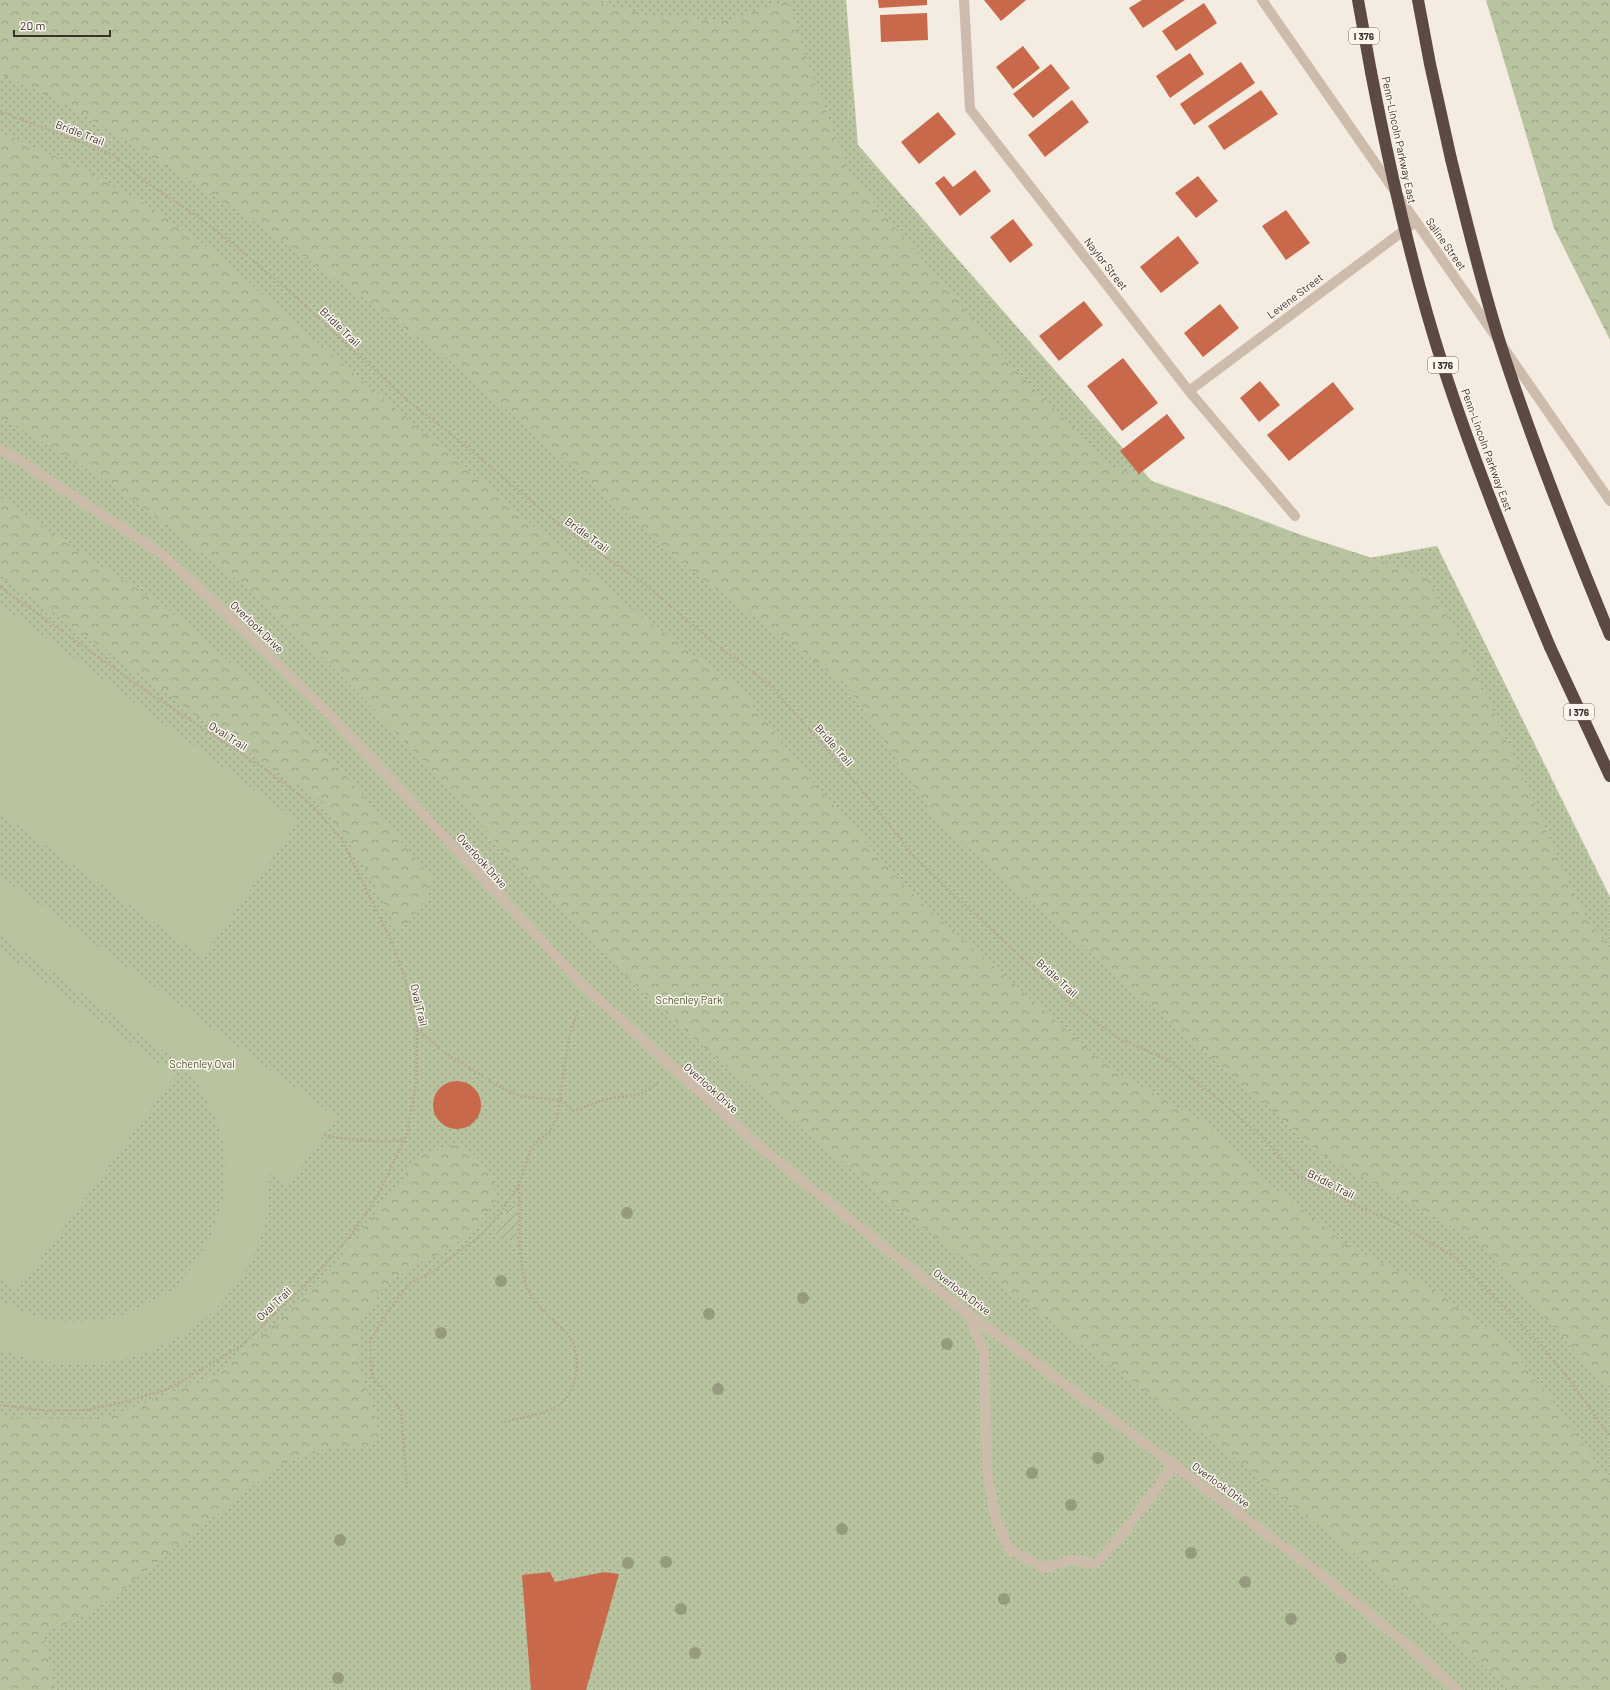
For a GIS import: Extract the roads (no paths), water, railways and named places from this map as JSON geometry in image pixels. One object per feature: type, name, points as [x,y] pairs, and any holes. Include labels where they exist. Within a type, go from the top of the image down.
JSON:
[{"type":"highway","name":"Penn-Lincoln Parkway East","points":[[1358,0],[1390,170],[1443,364],[1475,459],[1511,554],[1550,647],[1610,776]]},
{"type":"highway","points":[[1418,0],[1430,64],[1451,159],[1475,254],[1502,348],[1568,533],[1610,635]]},
{"type":"street","name":"Naylor Street","points":[[964,0],[970,109],[1188,391],[1295,516]]},
{"type":"street","name":"Saline Street","points":[[1262,0],[1610,501]]},
{"type":"street","name":"Levene Street","points":[[1188,391],[1416,221]]},
{"type":"street","name":"Overlook Drive","points":[[0,449],[162,554],[236,623],[331,716],[584,986],[754,1142],[944,1294],[1306,1563],[1405,1643],[1457,1690]]},
{"type":"street","points":[[944,1294],[969,1315],[984,1353],[987,1472],[996,1520],[1009,1549],[1044,1568],[1072,1560],[1096,1564],[1117,1541],[1174,1465]]},
{"type":"park label","name":"Schenley Park","points":[[689,1000]]},
{"type":"park label","name":"Schenley Oval","points":[[202,1064]]}]
